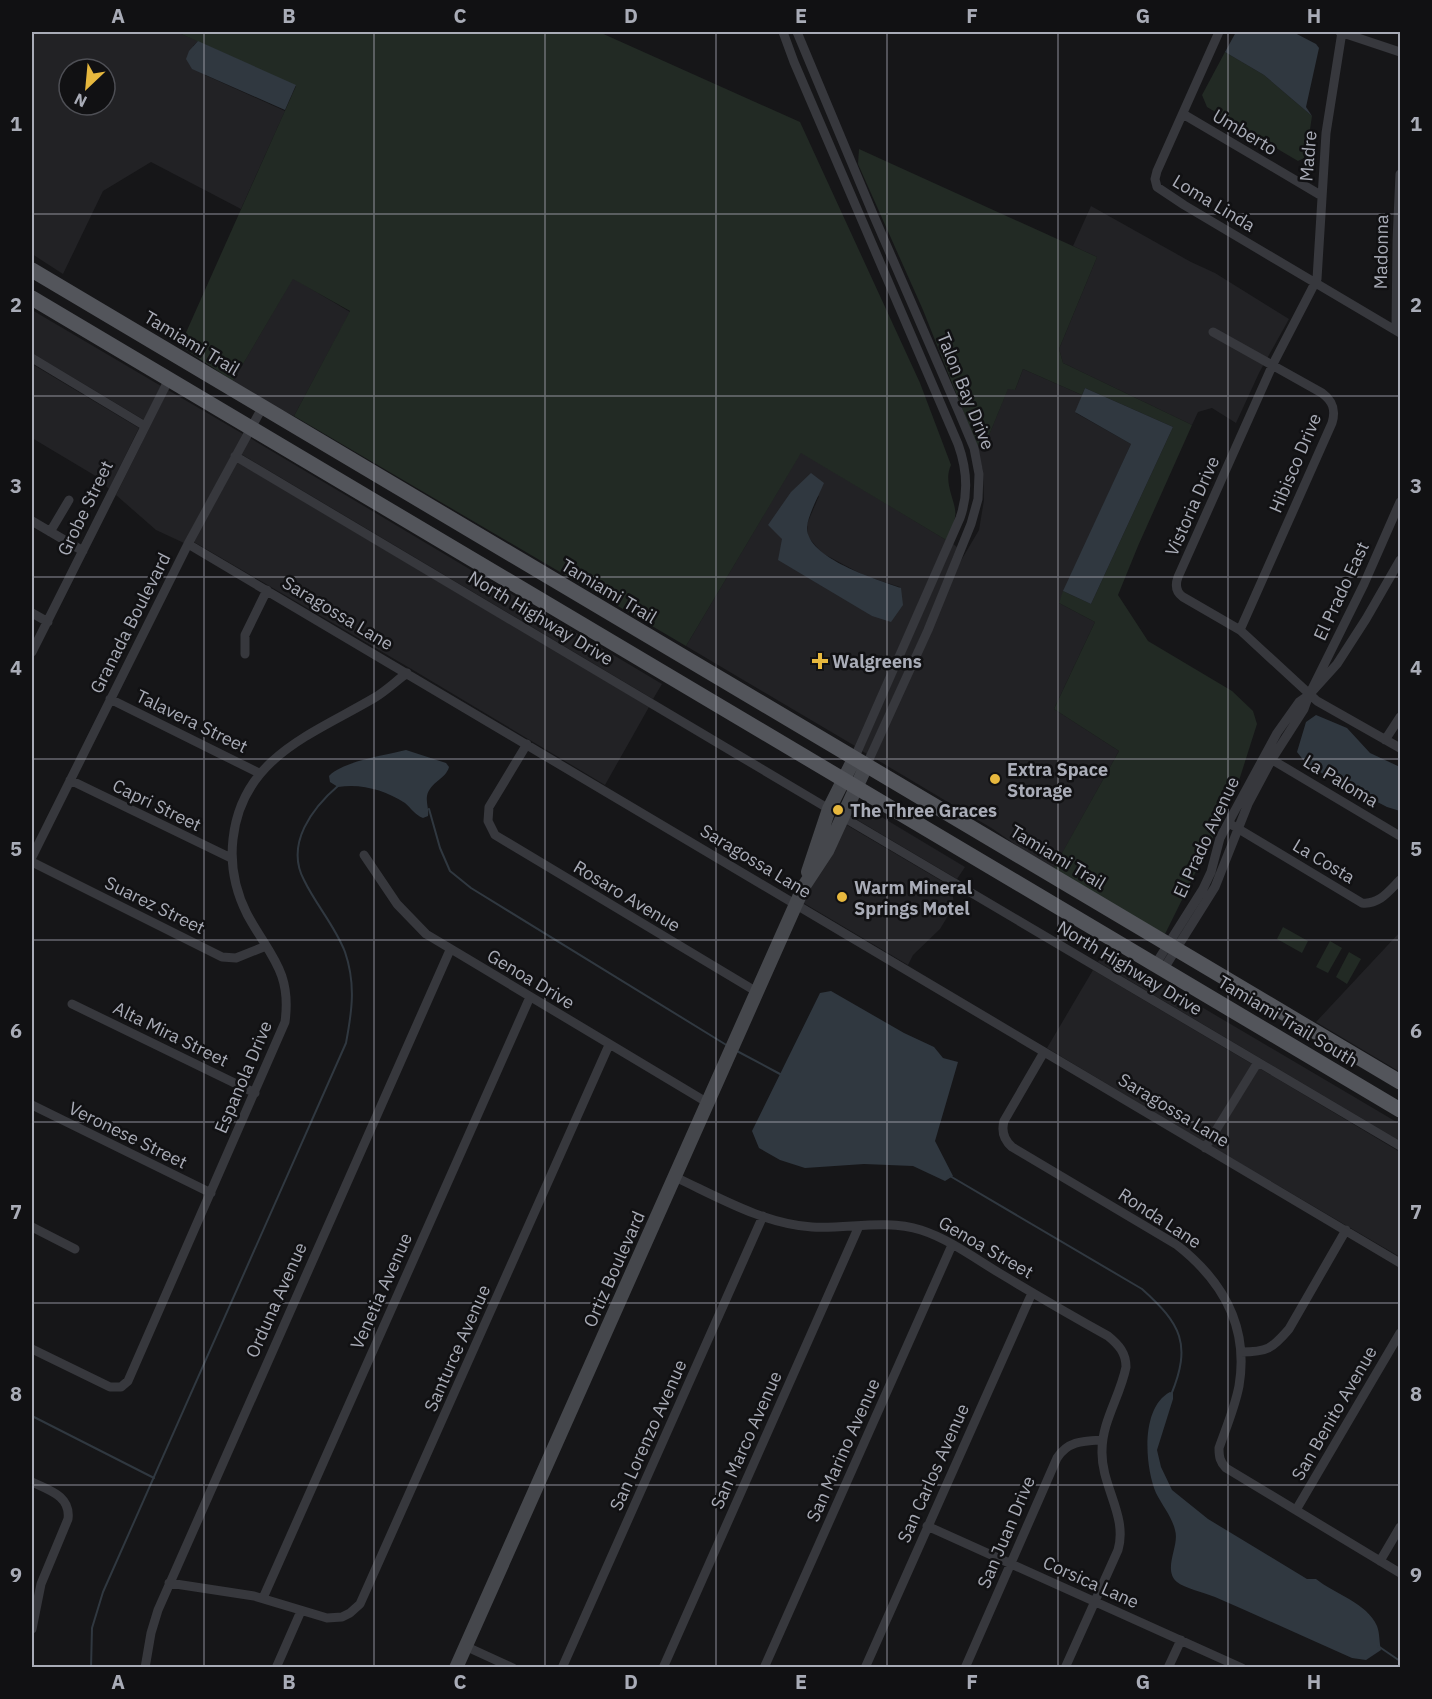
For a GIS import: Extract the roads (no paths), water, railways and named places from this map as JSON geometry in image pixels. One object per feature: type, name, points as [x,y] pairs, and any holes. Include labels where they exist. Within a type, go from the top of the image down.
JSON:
[{"type":"main road","name":"Tamiami Trail","points":[[32,270],[1172,947]]},
{"type":"main road","points":[[32,298],[1159,967]]},
{"type":"main road","name":"Tamiami Trail South","points":[[1172,947],[1401,1082]]},
{"type":"main road","name":"Tamiami Trail South","points":[[1159,967],[1401,1110]]},
{"type":"street","name":"Talon Bay Drive","points":[[783,32],[958,444],[966,474],[966,492],[960,518],[860,762]]},
{"type":"street","name":"Talon Bay Drive","points":[[797,32],[808,63],[974,448],[979,474],[978,499],[971,524],[928,630],[860,762]]},
{"type":"street","name":"Loma Linda","points":[[1220,32],[1156,173],[1155,181],[1158,189],[1398,331]]},
{"type":"street","points":[[1341,32],[1401,52]]},
{"type":"street","name":"Madre","points":[[1315,282],[1318,272],[1326,133],[1341,32]]},
{"type":"street","name":"Umberto","points":[[1183,114],[1322,196]]},
{"type":"street","name":"Madonna","points":[[1398,331],[1396,241],[1401,174]]},
{"type":"street","name":"Vistoria Drive","points":[[1315,282],[1273,364],[1176,584],[1177,590],[1181,596],[1240,630],[1321,704],[1401,748]]},
{"type":"street","name":"Hibisco Drive","points":[[1213,332],[1326,396],[1331,402],[1334,415],[1240,630]]},
{"type":"street","points":[[32,358],[145,426]]},
{"type":"street","name":"Grobe Street","points":[[32,652],[169,379]]},
{"type":"street","name":"Granada Boulevard","points":[[32,856],[188,544],[262,408]]},
{"type":"street","name":"North Highway Drive","points":[[235,456],[829,809]]},
{"type":"street","points":[[50,532],[69,500]]},
{"type":"street","name":"El Prado East","points":[[1309,695],[1398,513],[1401,502]]},
{"type":"street","points":[[32,521],[83,551]]},
{"type":"street","name":"Saragossa Lane","points":[[188,544],[1401,1263]]},
{"type":"street","name":"El Prado Avenue","points":[[1213,880],[1217,845],[1233,825],[1291,712],[1330,672],[1354,638],[1401,560]]},
{"type":"street","points":[[245,654],[245,635],[267,590]]},
{"type":"street","points":[[32,613],[48,622]]},
{"type":"street","name":"Espanola Drive","points":[[32,1348],[110,1387],[121,1386],[128,1381],[282,1033],[287,1009],[287,992],[282,972],[247,913],[238,893],[231,858],[238,811],[246,794],[272,759],[376,696],[407,673]]},
{"type":"street","name":"Talavera Street","points":[[110,699],[260,773]]},
{"type":"street","points":[[1385,740],[1401,717]]},
{"type":"street","name":"Rosaro Avenue","points":[[527,744],[490,805],[488,821],[491,830],[501,839],[757,992]]},
{"type":"street","name":"La Paloma","points":[[1268,757],[1401,836]]},
{"type":"street","points":[[850,784],[860,762]]},
{"type":"street","name":"Capri Street","points":[[70,780],[231,858]]},
{"type":"street","name":"Ortiz Boulevard","points":[[456,1668],[796,904],[829,809],[850,784]]},
{"type":"street","name":"Ortiz Boulevard","points":[[804,885],[827,851],[843,817],[850,784]]},
{"type":"street","name":"North Highway Drive","points":[[843,817],[1401,1146]]},
{"type":"street","points":[[1159,967],[1213,880],[1233,825]]},
{"type":"street","name":"La Costa","points":[[1233,825],[1362,903],[1379,900],[1401,880]]},
{"type":"street","name":"Genoa Drive","points":[[364,855],[397,904],[426,934],[708,1103]]},
{"type":"street","name":"Suarez Street","points":[[32,862],[222,957],[236,958],[266,946]]},
{"type":"street","name":"Orduna Avenue","points":[[146,1668],[151,1633],[169,1583],[450,950]]},
{"type":"street","name":"Venetia Avenue","points":[[263,1598],[530,998]]},
{"type":"street","name":"Alta Mira Street","points":[[72,1004],[255,1093]]},
{"type":"street","name":"Santurce Avenue","points":[[169,1583],[263,1598],[327,1618],[335,1618],[357,1608],[364,1597],[609,1045]]},
{"type":"street","name":"Ronda Lane","points":[[1044,1052],[1005,1121],[1004,1136],[1012,1147],[1177,1245],[1195,1259],[1212,1277],[1228,1303],[1236,1325],[1241,1352],[1238,1388],[1219,1448],[1222,1464],[1296,1510]]},
{"type":"street","points":[[1205,1148],[1258,1062]]},
{"type":"street","name":"Veronese Street","points":[[32,1105],[211,1193]]},
{"type":"street","name":"Genoa Street","points":[[675,1177],[764,1216],[792,1224],[813,1227],[885,1224],[924,1231],[1108,1336],[1120,1347],[1125,1357],[1123,1377],[1102,1440]]},
{"type":"street","name":"San Lorenzo Avenue","points":[[562,1668],[764,1216]]},
{"type":"street","name":"San Marco Avenue","points":[[663,1668],[859,1226]]},
{"type":"street","points":[[32,1227],[75,1249]]},
{"type":"street","points":[[1241,1352],[1264,1352],[1277,1343],[1288,1329],[1346,1230]]},
{"type":"street","name":"San Marino Avenue","points":[[764,1668],[952,1245]]},
{"type":"street","name":"San Carlos Avenue","points":[[865,1668],[1032,1293]]},
{"type":"street","name":"San Benito Avenue","points":[[1296,1510],[1401,1333]]},
{"type":"street","points":[[1065,1668],[1118,1550],[1121,1532],[1119,1516],[1104,1471],[1102,1440]]},
{"type":"street","name":"San Juan Drive","points":[[965,1668],[1060,1452],[1076,1442],[1102,1440]]},
{"type":"street","points":[[32,1482],[59,1495],[68,1505],[69,1512],[41,1584],[32,1629]]},
{"type":"street","points":[[1296,1510],[1401,1573]]},
{"type":"street","name":"Corsica Lane","points":[[927,1526],[1242,1668]]},
{"type":"street","points":[[1380,1561],[1401,1527]]},
{"type":"street","points":[[276,1668],[301,1611]]},
{"type":"street","points":[[1168,1668],[1181,1640]]},
{"type":"street","points":[[465,1646],[513,1668]]},
{"type":"waterway","points":[[91,1668],[92,1628],[103,1592],[346,1043],[352,998],[351,975],[345,952],[336,933],[304,880],[299,867],[298,853],[304,828],[311,816],[319,804],[339,785]]},
{"type":"waterway","points":[[429,809],[440,848],[450,871],[471,888],[728,1046]]},
{"type":"waterway","points":[[735,1050],[780,1074]]},
{"type":"waterway","points":[[950,1176],[1142,1289],[1166,1313],[1179,1336],[1181,1362],[1171,1395]]},
{"type":"waterway","points":[[32,1416],[154,1478]]},
{"type":"waterway","points":[[1378,1646],[1400,1661]]},
{"type":"place","name":"Walgreens","points":[[820,661]]},
{"type":"place","name":"Extra Space Storage","points":[[995,779]]},
{"type":"place","name":"The Three Graces","points":[[838,810]]},
{"type":"place","name":"Warm Mineral Springs Motel","points":[[842,897]]}]
